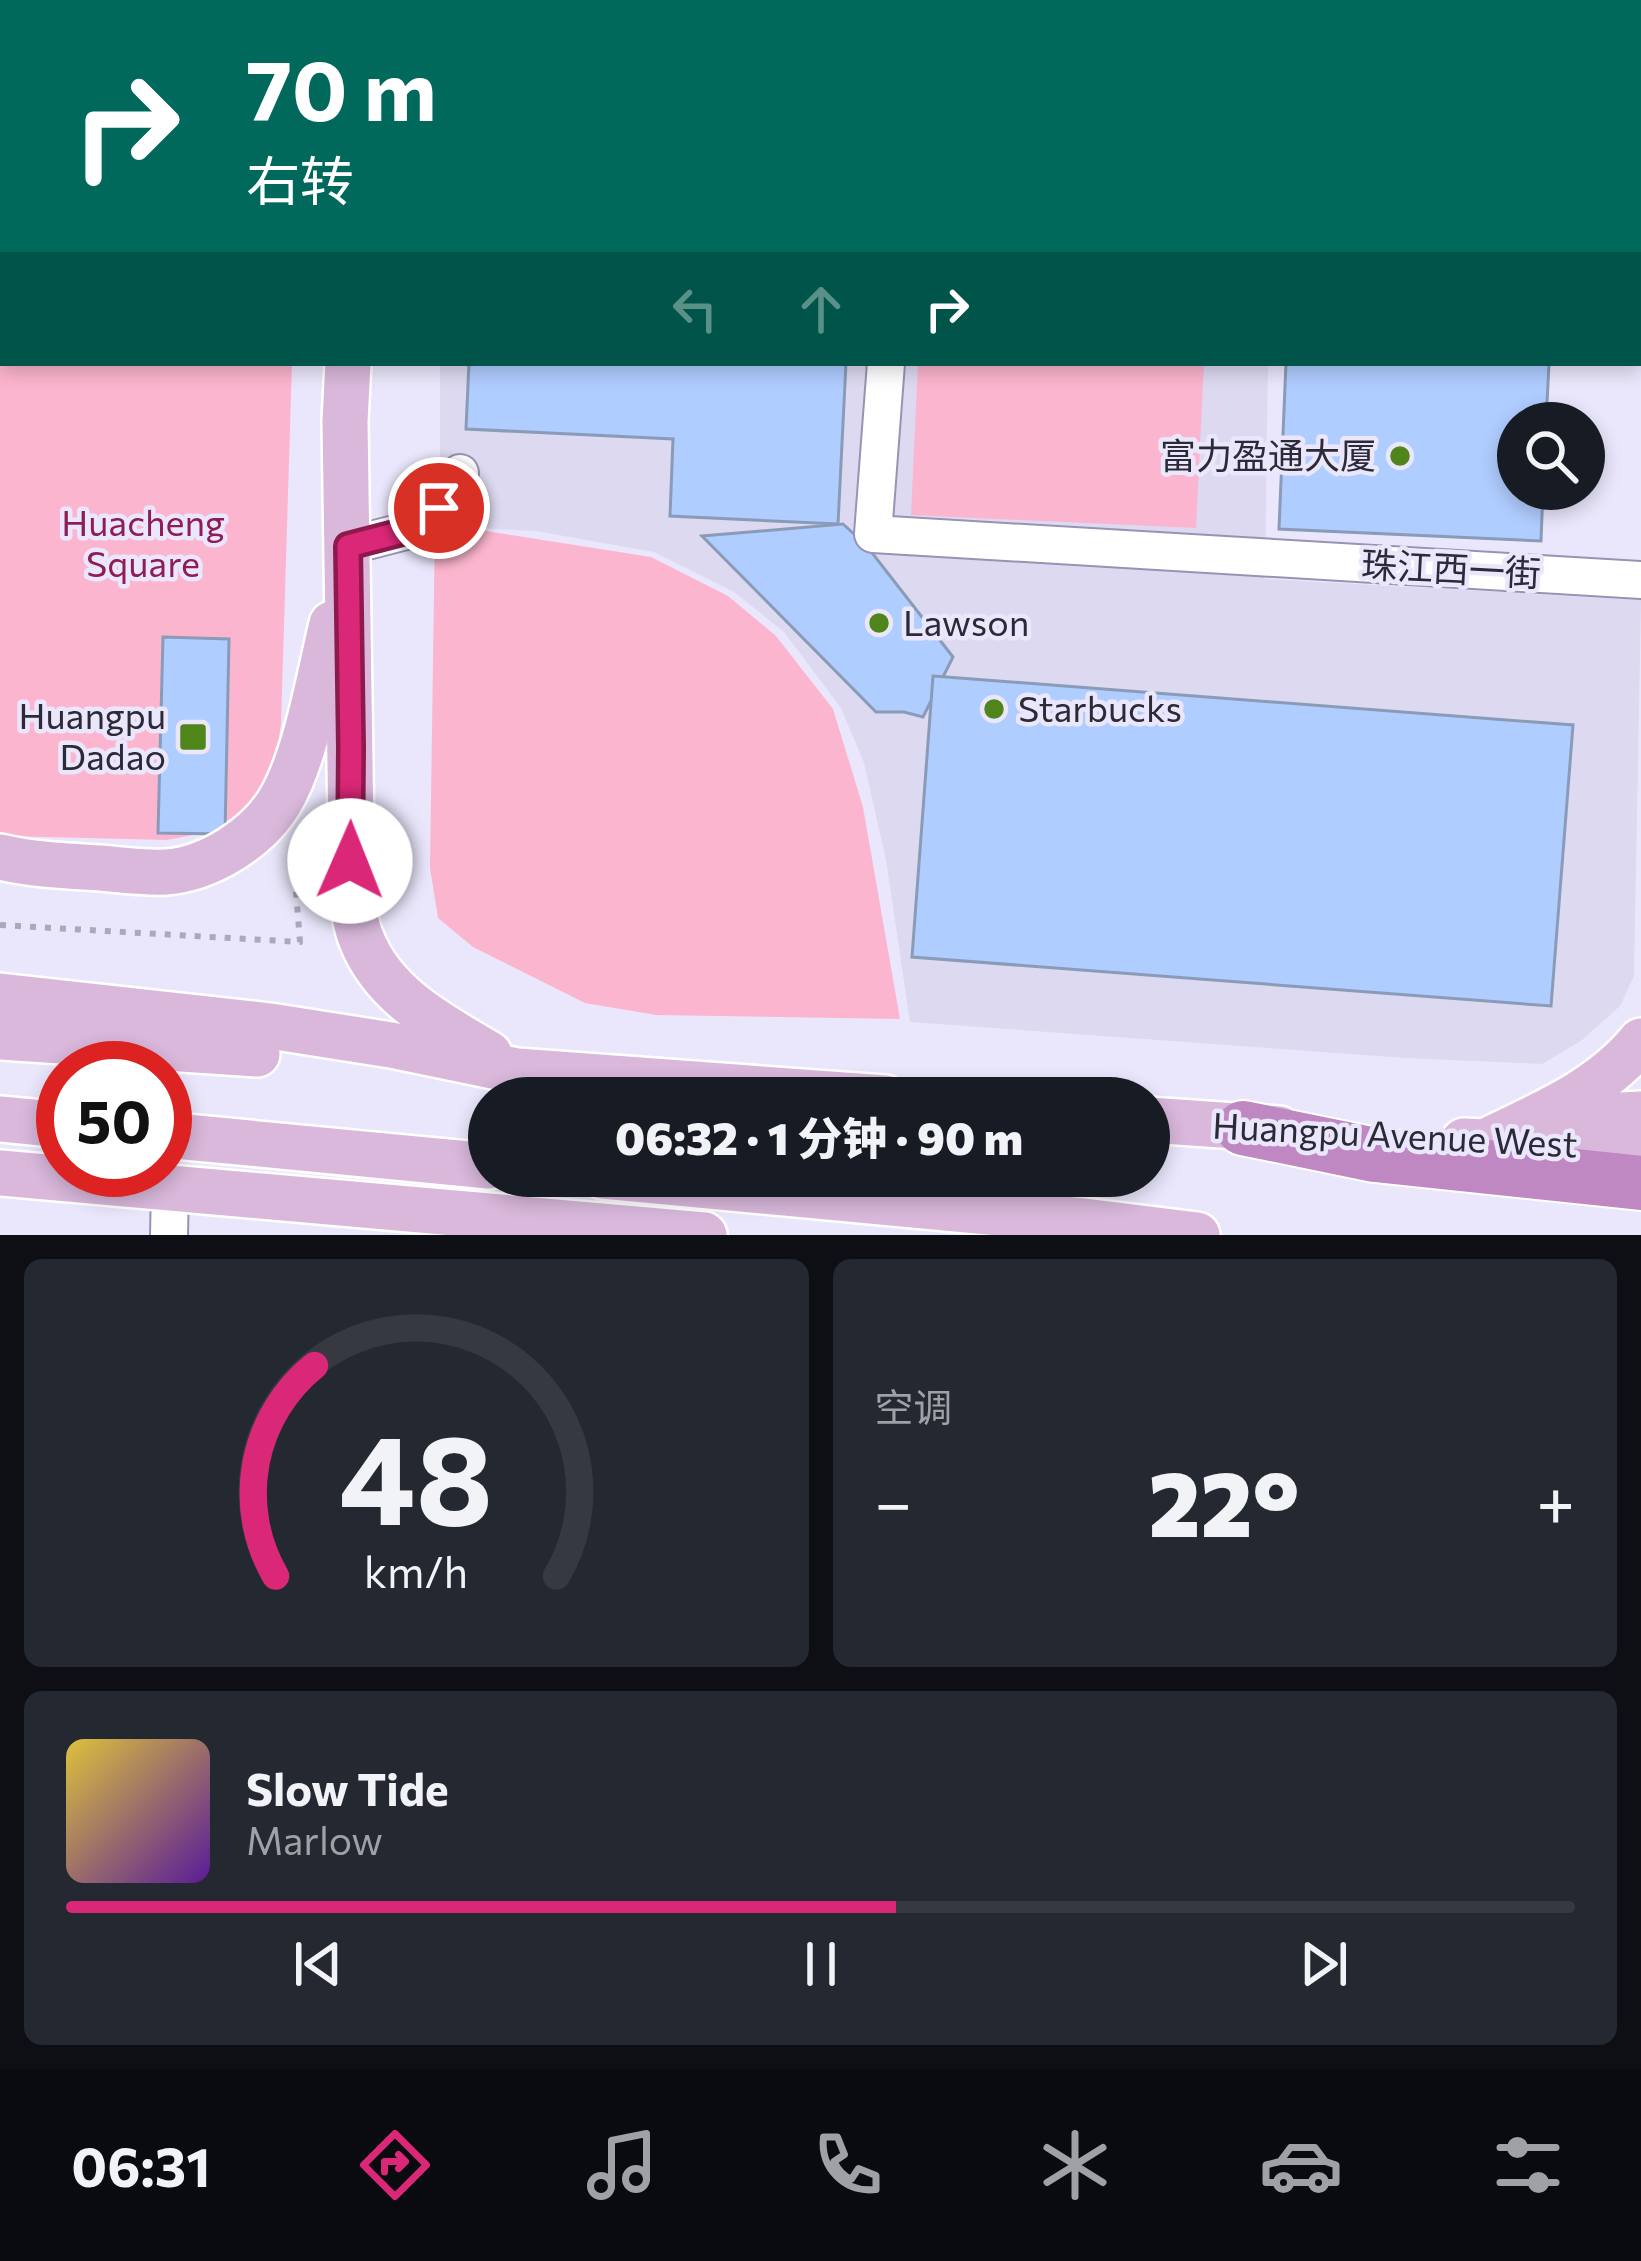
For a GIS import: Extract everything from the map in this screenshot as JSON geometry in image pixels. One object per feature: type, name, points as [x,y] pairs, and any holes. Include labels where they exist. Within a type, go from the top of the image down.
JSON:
[{"type":"highway","points":[[1243,1128],[1375,1155],[1641,1183]]},
{"type":"main road","points":[[348,366],[350,861],[352,901],[361,939],[401,996],[430,1019],[518,1071]]},
{"type":"main road","points":[[0,857],[33,864],[167,872],[217,856],[260,826],[280,801],[297,761],[348,551]]},
{"type":"main road","points":[[0,996],[270,1026],[518,1071]]},
{"type":"main road","points":[[0,1037],[600,1077]]},
{"type":"main road","points":[[1483,1143],[1570,1101],[1608,1074],[1641,1041]]},
{"type":"main road","points":[[1483,1143],[1586,1117],[1641,1114]]},
{"type":"main road","points":[[0,1119],[36,1122]]},
{"type":"main road","name":"Huangpu Avenue West","points":[[1170,1122],[1641,1150]]},
{"type":"main road","points":[[192,1138],[468,1164]]},
{"type":"main road","points":[[0,1173],[36,1176]]},
{"type":"main road","points":[[192,1189],[704,1235]]},
{"type":"main road","points":[[827,1197],[1197,1235]]},
{"type":"street","name":"珠江西一街","points":[[886,366],[873,534],[1641,580]]},
{"type":"street","points":[[348,551],[406,531],[439,508],[460,473]]},
{"type":"street","points":[[169,1235],[170,1197]]},
{"type":"path","points":[[0,925],[300,942],[293,854]]},
{"type":"shaded area","points":[[440,366],[1268,366],[1265,579],[1641,600],[1634,976],[1620,1006],[1581,1041],[1542,1064],[910,1022],[886,860],[864,763],[841,708],[784,632],[734,592],[654,552],[536,531],[490,529],[458,508],[440,475]]},
{"type":"green space","name":"Huacheng Square","points":[[0,366],[292,366],[281,724],[276,758],[261,790],[237,815],[204,833],[167,840],[5,836],[0,832]]},
{"type":"green space","points":[[918,366],[1204,366],[1196,528],[911,515]]},
{"type":"green space","points":[[435,523],[651,557],[728,596],[776,636],[833,709],[863,807],[900,1019],[656,1015],[585,1003],[473,947],[438,918],[430,868]]},
{"type":"building","points":[[469,366],[846,366],[838,524],[670,516],[673,439],[466,429]]},
{"type":"building","name":"富力盈通大厦","points":[[1286,366],[1549,366],[1547,402],[1497,402],[1497,510],[1542,510],[1541,541],[1279,529]]},
{"type":"building","points":[[843,524],[866,545],[953,657],[923,717],[876,712],[702,536]]},
{"type":"building","name":"Huangpu Dadao","points":[[163,637],[229,639],[225,834],[158,833]]},
{"type":"building","points":[[933,676],[1573,725],[1551,1006],[912,957]]},
{"type":"place","name":"富力盈通大厦","points":[[1400,456]]},
{"type":"place","name":"Lawson","points":[[879,623]]},
{"type":"place","name":"Starbucks","points":[[994,709]]},
{"type":"place","name":"Huangpu Dadao","points":[[193,737]]},
{"type":"route","points":[[350,861],[348,546],[406,531],[439,508]]}]
